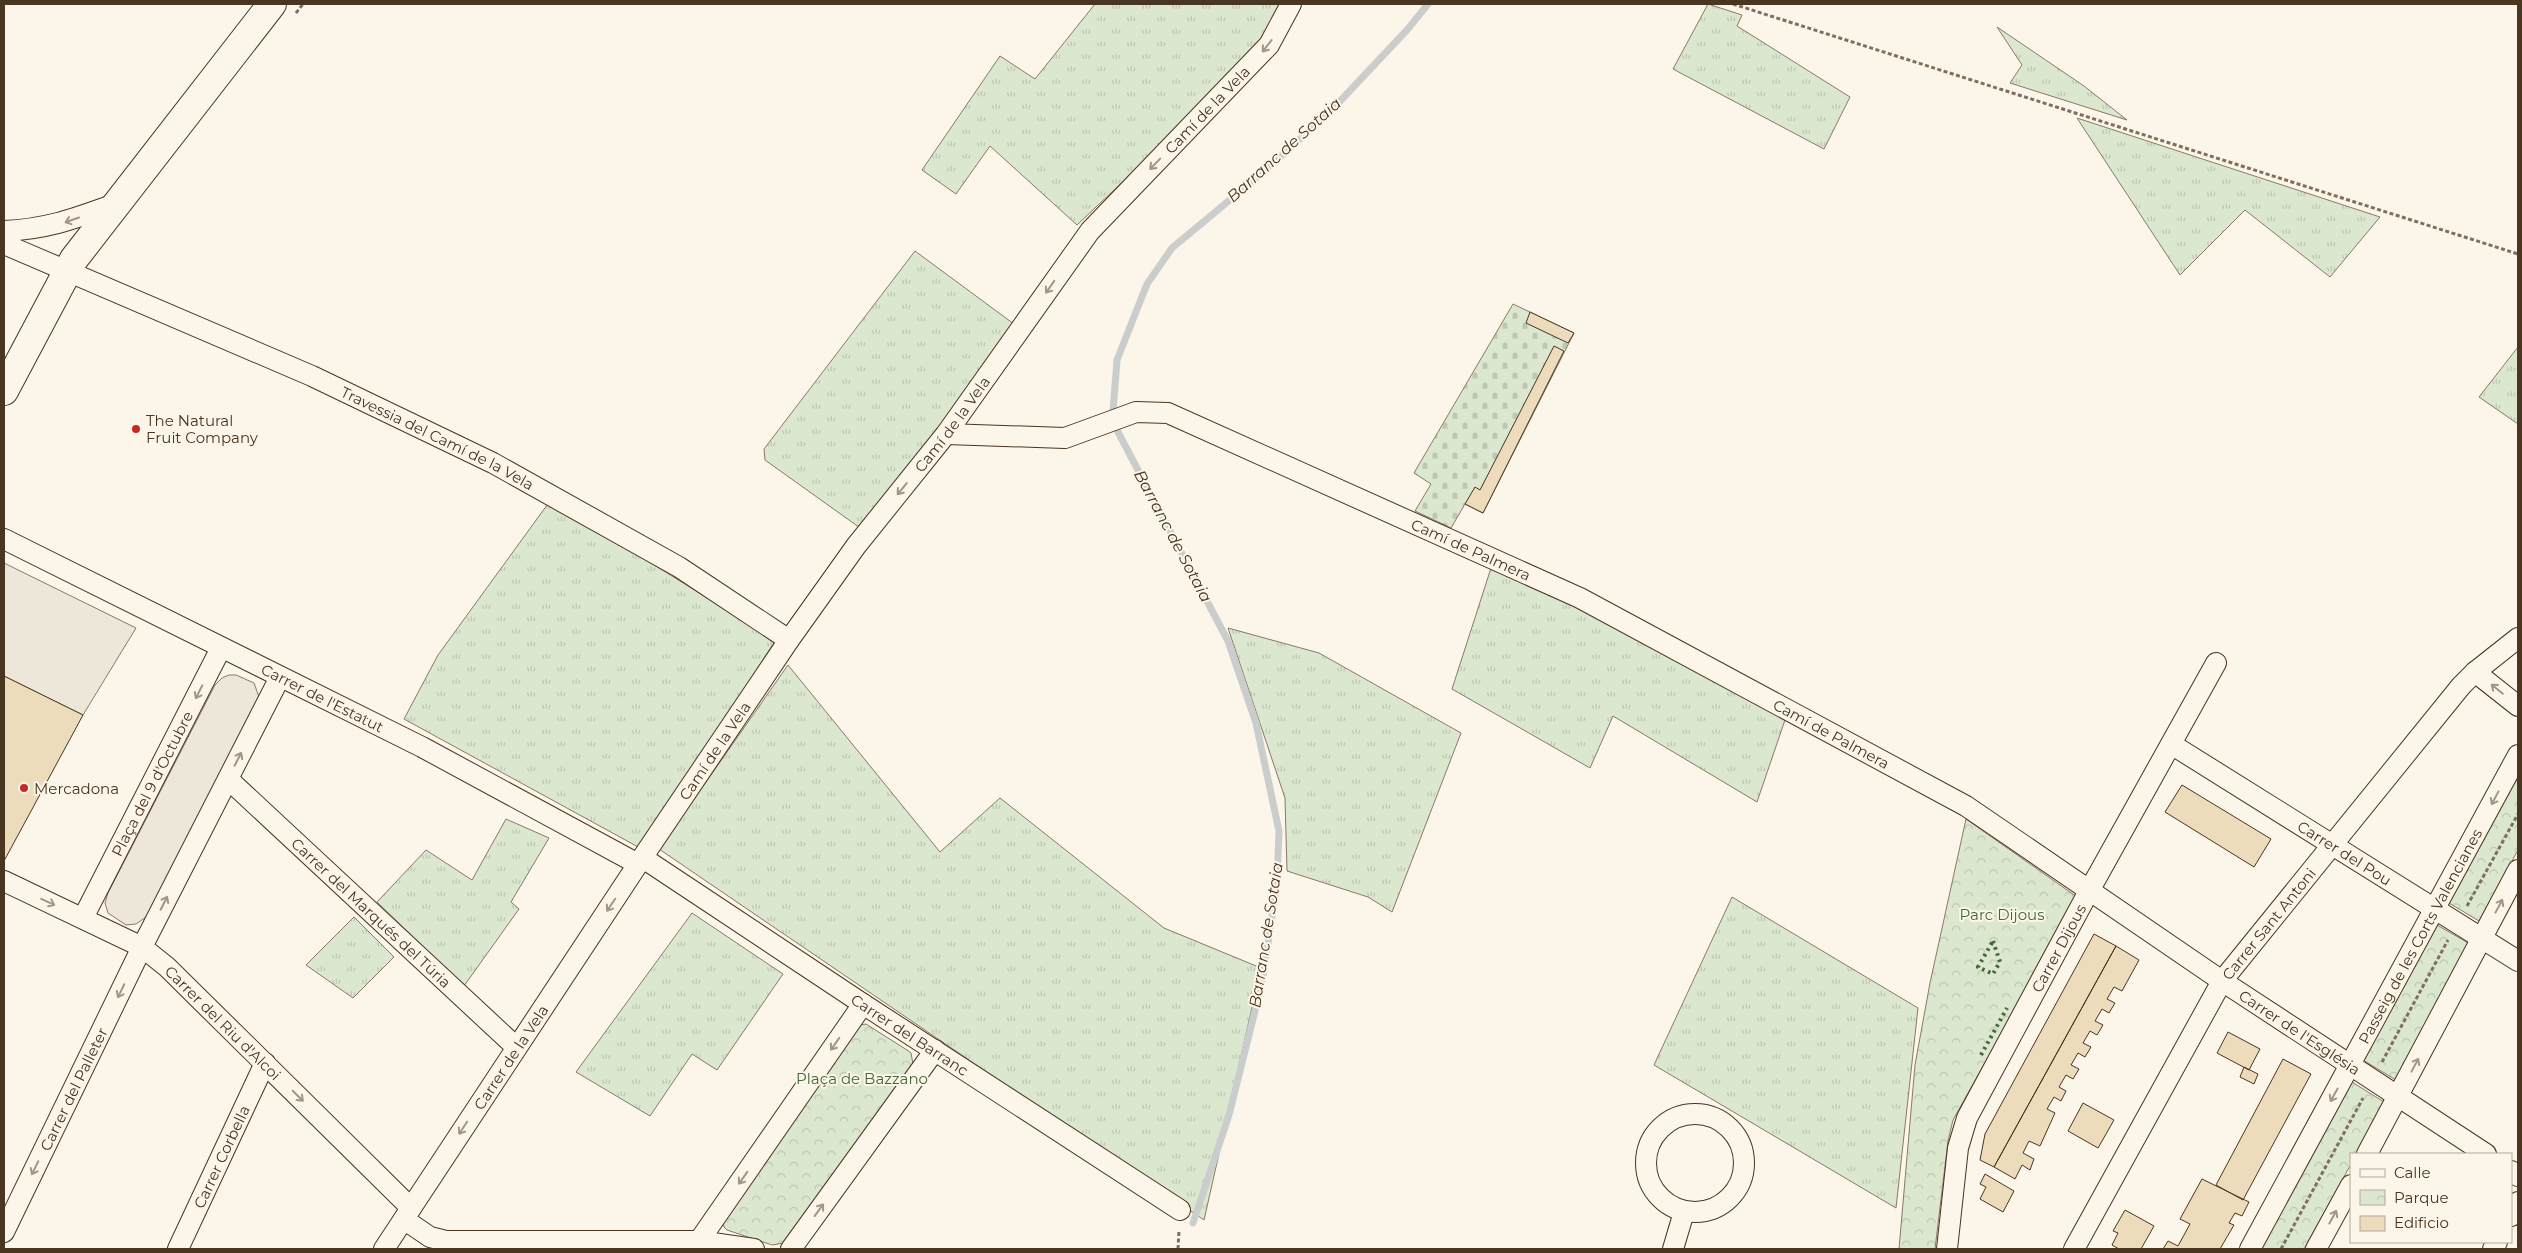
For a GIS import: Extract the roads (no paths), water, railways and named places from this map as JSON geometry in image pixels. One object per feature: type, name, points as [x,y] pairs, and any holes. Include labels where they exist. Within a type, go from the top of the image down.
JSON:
[{"type":"main road","points":[[5,385],[74,259],[272,4]]},
{"type":"street","name":"Camí de la Vela","points":[[640,861],[789,640],[856,546],[946,434],[1090,231],[1268,45],[1291,4]]},
{"type":"street","points":[[4,231],[43,228],[118,203]]},
{"type":"street","name":"Travessia del Camí de la Vela","points":[[4,244],[312,376],[493,463],[679,567],[789,640]]},
{"type":"street","name":"Camí de Palmera","points":[[946,434],[1065,438],[1136,412],[1168,413],[1580,598],[1966,806]]},
{"type":"street","name":"Carrer de l'Estatut","points":[[4,539],[447,760],[640,861]]},
{"type":"street","name":"Carrer Sant Antoni","points":[[2074,1249],[2222,981],[2423,731],[2475,672],[2518,638]]},
{"type":"street","name":"Plaça del 9 d'Octubre","points":[[83,918],[221,648]]},
{"type":"street","name":"Carrer Dijous","points":[[1947,1249],[1960,1135],[2089,891],[2216,663]]},
{"type":"street","points":[[2475,672],[2518,706]]},
{"type":"street","points":[[142,947],[280,677]]},
{"type":"street","name":"Carrer del Pou","points":[[2171,744],[2518,961]]},
{"type":"street","name":"Passeig de les Corts Valencianes","points":[[2250,1249],[2518,756]]},
{"type":"street","name":"Carrer del Marqués del Túria","points":[[228,779],[516,1047]]},
{"type":"street","name":"Carrer de l'Església","points":[[1966,806],[2222,981],[2484,1153]]},
{"type":"street","name":"Carrer del Barranc","points":[[640,861],[1180,1210]]},
{"type":"street","name":"Carrer de la Vela","points":[[384,1249],[640,861]]},
{"type":"street","points":[[2368,1153],[2518,870]]},
{"type":"street","name":"Carrer del Riu d'Alcoi","points":[[5,885],[83,918],[142,947],[166,966],[265,1063],[430,1237],[446,1241],[699,1241],[754,1249]]},
{"type":"street","name":"Carrer del Palleter","points":[[4,1232],[142,947]]},
{"type":"street","points":[[699,1241],[863,1004]]},
{"type":"street","points":[[791,1249],[935,1050]]},
{"type":"street","name":"Carrer Corbella","points":[[178,1249],[265,1063]]},
{"type":"street","points":[[1700,1113],[1717,1118],[1735,1134],[1742,1150],[1744,1165],[1740,1182],[1731,1196],[1721,1204],[1706,1210],[1684,1212],[1668,1204],[1655,1192],[1645,1167],[1647,1150],[1654,1134],[1667,1122],[1683,1115],[1700,1113]]},
{"type":"street","points":[[2316,1249],[2350,1187]]},
{"type":"street","points":[[2512,1214],[2518,1202]]},
{"type":"street","points":[[1673,1249],[1684,1212]]},
{"type":"waterway","name":"Barranc de Sotaia","points":[[1113,411],[1117,360],[1147,284],[1172,248],[1255,179],[1326,116],[1407,30],[1428,4]]},
{"type":"waterway","name":"Barranc de Sotaia","points":[[1118,432],[1228,641],[1256,723],[1279,831],[1277,883],[1262,983],[1229,1115],[1193,1223]]},
{"type":"place","name":"The Natural Fruit Company","points":[[136,429]]},
{"type":"place","name":"Mercadona","points":[[24,788]]},
{"type":"park label","name":"Parc Dijous","points":[[2002,914]]},
{"type":"park label","name":"Plaça de Bazzano","points":[[862,1078]]}]
